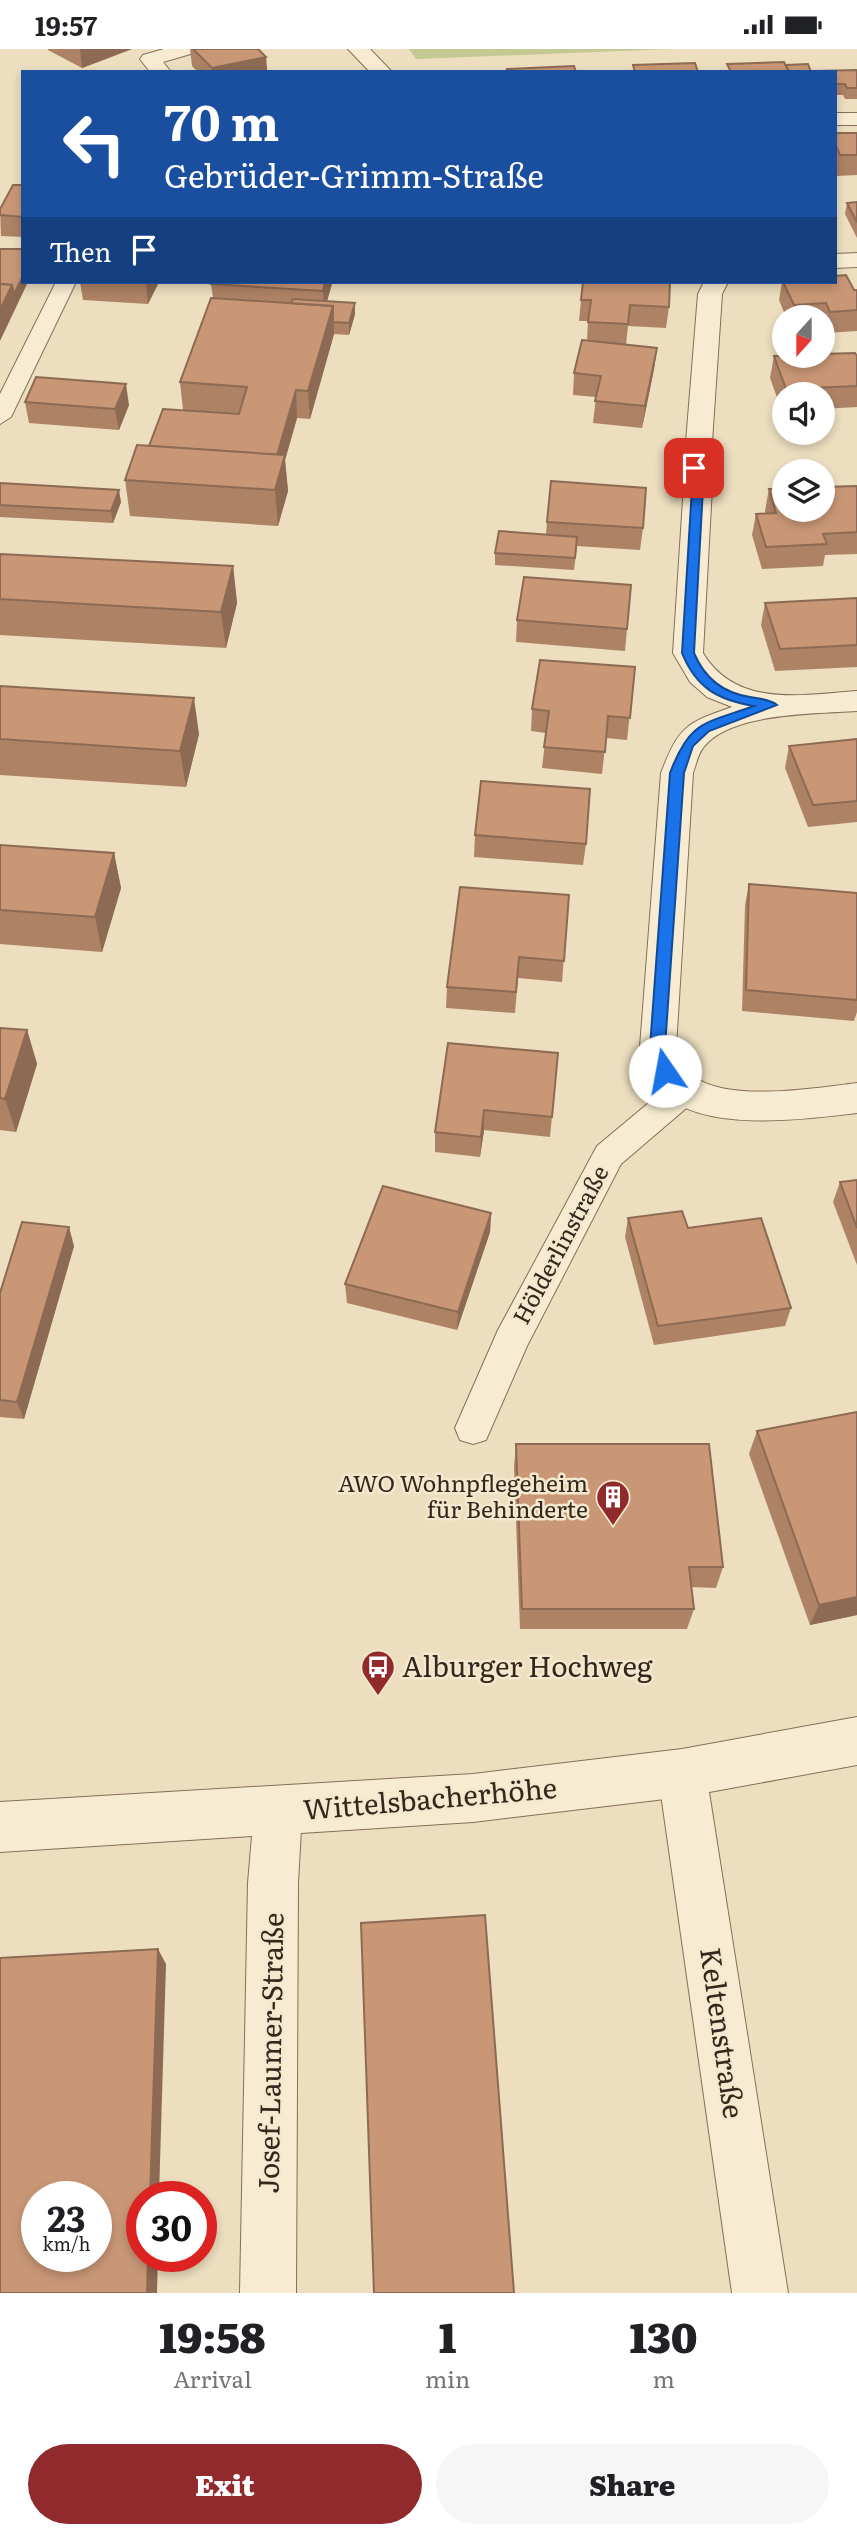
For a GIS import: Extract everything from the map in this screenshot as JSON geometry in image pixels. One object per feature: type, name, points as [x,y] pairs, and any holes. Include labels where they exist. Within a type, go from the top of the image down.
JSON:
[{"type":"street","points":[[159,70],[150,59],[187,49]]},
{"type":"street","points":[[358,49],[381,70]]},
{"type":"street","points":[[837,119],[857,119]]},
{"type":"street","points":[[837,261],[857,260]]},
{"type":"street","points":[[715,284],[710,294],[711,456],[688,653],[696,673],[714,688],[736,699],[771,705],[857,701]]},
{"type":"street","points":[[771,705],[705,728],[688,744],[677,773],[657,1047],[665,1071],[686,1090],[720,1102],[772,1104],[857,1098]]},
{"type":"street","name":"Wittelsbacherhöhe","points":[[0,1827],[472,1798],[682,1773],[857,1741]]},
{"type":"street","name":"Keltenstraße","points":[[682,1773],[760,2293]]},
{"type":"street","name":"Josef-Laumer-Straße","points":[[268,2293],[273,1883],[278,1812]]},
{"type":"lane","points":[[0,417],[65,284]]},
{"type":"lane","name":"Hölderlinstraße","points":[[473,1428],[511,1341],[609,1155],[686,1090]]},
{"type":"green space","points":[[409,49],[672,49],[416,59]]},
{"type":"building","points":[[193,49],[258,49],[266,57],[212,68]]},
{"type":"building","points":[[784,62],[788,70],[730,70],[727,64]]},
{"type":"building","points":[[695,63],[697,70],[634,70],[633,65]]},
{"type":"building","points":[[808,64],[810,70],[788,70],[786,65]]},
{"type":"building","points":[[574,66],[575,70],[507,70]]},
{"type":"building","points":[[837,70],[857,70],[857,88],[837,84]]},
{"type":"building","points":[[837,133],[857,133],[857,155],[840,155]]},
{"type":"building","points":[[13,185],[21,185],[21,217],[0,215],[0,209]]},
{"type":"building","points":[[857,202],[857,222],[847,203]]},
{"type":"building","points":[[0,249],[21,249],[21,280],[14,294],[12,285],[0,284]]},
{"type":"building","points":[[846,275],[854,290],[857,290],[857,310],[835,312],[835,305],[826,303],[794,305],[784,284],[837,284],[837,276]]},
{"type":"building","points":[[0,284],[12,285],[0,310]]},
{"type":"building","points":[[211,284],[325,284],[323,291]]},
{"type":"building","points":[[583,284],[670,284],[669,307],[630,305],[628,324],[588,322],[591,300],[581,300]]},
{"type":"building","points":[[211,298],[333,306],[308,391],[296,390],[277,455],[149,446],[163,409],[239,414],[247,387],[180,382]]},
{"type":"building","points":[[293,299],[355,303],[349,323],[333,322],[333,306],[291,303]]},
{"type":"building","points":[[582,340],[657,348],[645,406],[595,401],[601,376],[574,373]]},
{"type":"building","points":[[855,353],[857,386],[835,387],[835,382],[783,382],[778,368],[835,368],[835,354]]},
{"type":"building","points":[[36,377],[126,384],[115,409],[25,402]]},
{"type":"building","points":[[137,445],[285,455],[275,490],[125,480]]},
{"type":"building","points":[[551,481],[646,488],[643,528],[547,522]]},
{"type":"building","points":[[0,483],[119,490],[111,511],[0,505]]},
{"type":"building","points":[[857,486],[857,532],[823,534],[827,544],[766,547],[756,514],[772,513],[772,522],[835,522],[835,487]]},
{"type":"building","points":[[499,531],[577,537],[575,558],[495,553]]},
{"type":"building","points":[[0,554],[233,566],[221,612],[0,599]]},
{"type":"building","points":[[524,577],[631,585],[627,629],[517,620]]},
{"type":"building","points":[[857,598],[857,645],[780,649],[765,603]]},
{"type":"building","points":[[540,660],[635,667],[630,718],[608,716],[605,752],[544,747],[549,711],[532,709]]},
{"type":"building","points":[[0,686],[194,698],[180,751],[0,739]]},
{"type":"building","points":[[857,739],[857,801],[813,805],[789,746]]},
{"type":"building","points":[[481,781],[590,789],[586,844],[475,835]]},
{"type":"building","points":[[0,845],[114,853],[95,917],[0,910]]},
{"type":"building","points":[[749,884],[857,893],[857,1000],[746,990]]},
{"type":"building","points":[[460,887],[569,895],[564,961],[519,957],[516,992],[447,987]]},
{"type":"building","points":[[0,1028],[27,1030],[5,1099],[0,1098]]},
{"type":"building","points":[[448,1043],[558,1053],[552,1117],[484,1110],[481,1137],[435,1132]]},
{"type":"building","points":[[857,1180],[857,1228],[840,1182]]},
{"type":"building","points":[[383,1186],[491,1213],[458,1312],[345,1284]]},
{"type":"building","points":[[682,1211],[688,1228],[761,1218],[791,1308],[658,1326],[628,1218]]},
{"type":"building","points":[[22,1222],[69,1227],[17,1402],[0,1400],[0,1293]]},
{"type":"building","points":[[857,1412],[857,1597],[819,1605],[757,1431]]},
{"type":"building","name":"AWO Wohnpflegeheim für Behinderte","points":[[516,1444],[709,1444],[723,1567],[689,1567],[694,1609],[522,1609]]},
{"type":"building","points":[[485,1915],[514,2293],[374,2293],[361,1923]]},
{"type":"building","points":[[158,1949],[150,2181],[126,2181],[126,2272],[148,2272],[147,2293],[0,2293],[0,1958]]},
{"type":"place","name":"AWO Wohnpflegeheim für Behinderte","points":[[613,1527]]},
{"type":"place","name":"Alburger Hochweg","points":[[378,1697]]},
{"type":"route","points":[[665,1071],[657,1047],[677,773],[688,744],[705,728],[771,705],[736,699],[714,688],[696,673],[688,653],[699,469],[694,468]]}]
